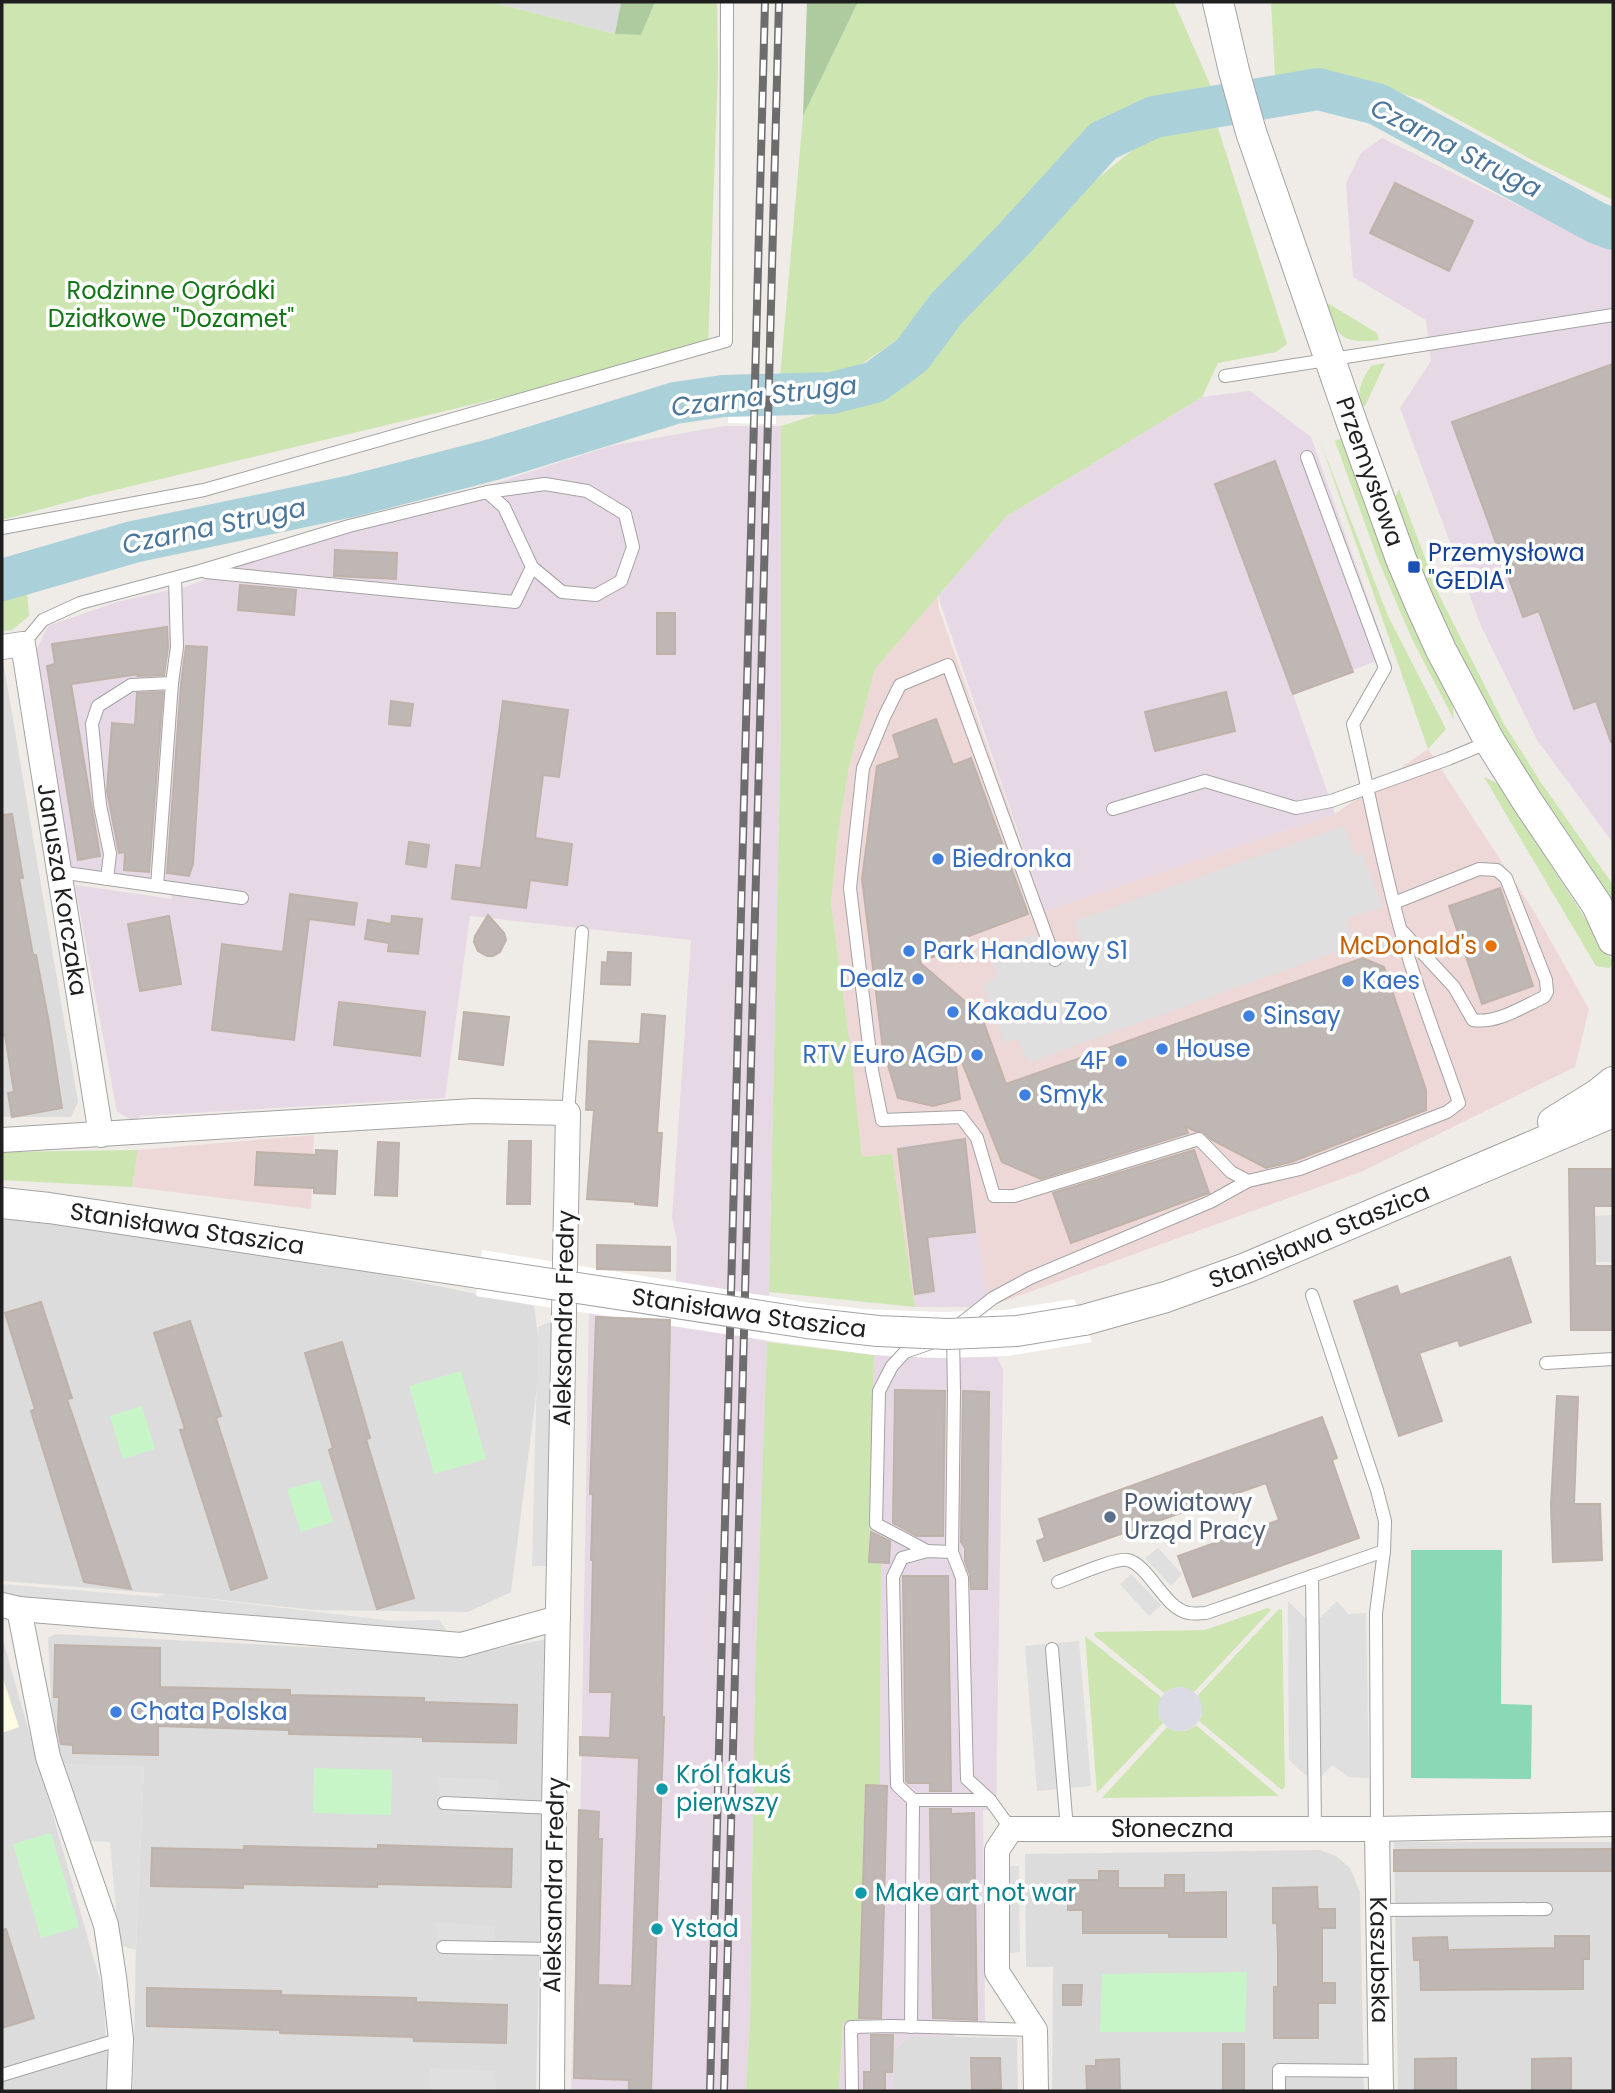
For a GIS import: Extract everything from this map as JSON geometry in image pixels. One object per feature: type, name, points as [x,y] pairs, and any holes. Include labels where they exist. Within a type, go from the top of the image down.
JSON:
[{"type":"street","name":"Przemysłowa","points":[[1218,2],[1251,132],[1329,359],[1415,593],[1441,650],[1490,742],[1605,914],[1613,940]]},
{"type":"street","name":"Janusza Korczaka","points":[[13,645],[60,872],[101,1135]]},
{"type":"street","name":"Stanisława Staszica","points":[[1473,1173],[1613,1082]]},
{"type":"street","points":[[2,1140],[474,1111],[568,1113]]},
{"type":"street","name":"Stanisława Staszica","points":[[2,1203],[60,1209],[807,1323],[878,1331],[948,1334],[1017,1331],[1084,1320],[1166,1297],[1246,1268],[1613,1112]]},
{"type":"street","name":"Aleksandra Fredry","points":[[552,2091],[554,1808],[568,1113]]},
{"type":"street","points":[[119,2091],[121,2039],[106,1925],[48,1757],[10,1607],[461,1646],[558,1618]]},
{"type":"street","name":"Słoneczna","points":[[1011,1829],[1377,1829],[1613,1824]]},
{"type":"street","points":[[1011,1829],[996,1850],[997,1972],[1035,2030],[1036,2091]]},
{"type":"street","name":"Kaszubska","points":[[1377,1829],[1381,2081]]},
{"type":"lane","points":[[2,528],[204,490],[726,341],[727,2]]},
{"type":"lane","points":[[1226,376],[1613,315]]},
{"type":"lane","points":[[927,1551],[876,1524],[879,1391],[892,1366],[905,1352],[940,1339],[993,1298],[1030,1278],[1210,1202],[1248,1181],[1300,1169],[1447,1112],[1459,1103],[1401,929],[1379,847],[1353,723],[1385,668],[1307,457]]},
{"type":"lane","points":[[13,645],[43,620],[80,603],[200,571],[349,526],[487,492],[545,484],[587,491],[625,514],[633,547],[621,581],[596,595],[562,592],[532,567],[504,507],[487,492]]},
{"type":"lane","points":[[200,571],[514,602],[532,567]]},
{"type":"lane","points":[[157,886],[177,647],[175,578]]},
{"type":"lane","points":[[1055,960],[948,664],[900,685],[863,768],[850,888],[872,1070],[882,1120],[961,1117],[977,1138],[994,1196],[1014,1196],[1199,1139],[1231,1172],[1248,1181]]},
{"type":"lane","points":[[107,879],[110,853],[100,806],[92,724],[99,706],[131,684],[172,684]]},
{"type":"lane","points":[[1113,808],[1205,781],[1296,808],[1331,801],[1490,742]]},
{"type":"lane","points":[[1394,902],[1479,869],[1497,870],[1506,878],[1546,980],[1547,992],[1544,997],[1493,1020],[1473,1020],[1454,987],[1401,929]]},
{"type":"lane","points":[[60,872],[242,898]]},
{"type":"lane","points":[[568,1113],[582,932]]},
{"type":"lane","points":[[1312,1294],[1385,1521],[1376,1613],[1377,1829]]},
{"type":"lane","points":[[952,1330],[952,1552],[962,1578],[967,1779],[990,1800],[1011,1829]]},
{"type":"lane","points":[[1546,1363],[1613,1359]]},
{"type":"lane","points":[[952,1552],[927,1551],[902,1558],[894,1577],[897,1785],[913,1800],[990,1800]]},
{"type":"lane","points":[[1058,1582],[1127,1560],[1139,1566],[1171,1603],[1187,1613],[1206,1613],[1384,1551]]},
{"type":"lane","points":[[1312,1576],[1315,1829]]},
{"type":"lane","points":[[1052,1649],[1067,1829]]},
{"type":"lane","points":[[911,2027],[913,1800]]},
{"type":"lane","points":[[444,1803],[554,1808]]},
{"type":"lane","points":[[1378,1910],[1546,1909]]},
{"type":"lane","points":[[443,1947],[553,1949]]},
{"type":"lane","points":[[852,2091],[851,2026],[1035,2030]]},
{"type":"lane","points":[[2,2075],[121,2039]]},
{"type":"lane","points":[[1279,2091],[1279,2070],[1381,2081]]},
{"type":"shaded area","points":[[499,2],[621,2],[615,34]]},
{"type":"shaded area","points":[[1382,138],[1613,252],[1613,843],[1537,740],[1481,626],[1400,408],[1431,361],[1426,320],[1353,277],[1346,183],[1361,153]]},
{"type":"shaded area","points":[[1250,391],[1311,437],[1388,656],[1293,694],[1335,814],[1045,911],[938,596],[1007,516],[1202,397]]},
{"type":"shaded area","points":[[724,426],[781,426],[781,721],[769,1292],[755,1675],[750,2018],[746,2091],[571,2091],[581,1787],[589,1305],[675,1318],[677,1241],[672,1218],[691,940],[470,916],[445,1098],[141,1116],[134,1121],[117,1112],[75,885],[172,899],[171,884],[67,866],[35,653],[48,626],[117,602],[188,586],[240,566],[610,446]]},
{"type":"shaded area","points":[[938,596],[938,606],[1045,911],[1335,814],[1428,749],[1535,913],[1589,1009],[1575,1067],[1363,1171],[988,1307],[915,1307],[892,1154],[862,1157],[831,904],[838,833],[849,767],[875,669]]},
{"type":"shaded area","points":[[2,659],[78,1102],[71,1117],[2,1117]]},
{"type":"shaded area","points":[[1344,826],[1355,855],[1362,853],[1383,907],[1346,919],[1355,945],[1028,1063],[1018,1039],[1004,1042],[983,984],[998,977],[988,951],[1036,934],[1047,963],[1084,950],[1074,921]]},
{"type":"shaded area","points":[[314,1135],[311,1209],[132,1187],[138,1150]]},
{"type":"shaded area","points":[[965,1139],[988,1307],[915,1307],[901,1146]]},
{"type":"shaded area","points":[[2,1213],[278,1253],[534,1306],[541,1356],[511,1592],[468,1612],[314,1610],[166,1594],[2,1581]]},
{"type":"shaded area","points":[[1613,1215],[1613,1262],[1595,1262],[1595,1216]]},
{"type":"shaded area","points":[[555,1320],[552,1566],[532,1566],[538,1327]]},
{"type":"shaded area","points":[[874,1355],[997,1357],[1003,1370],[996,1810],[983,1810],[985,2022],[955,2023],[955,2037],[910,2036],[893,2051],[892,2091],[839,2091],[843,2022],[859,2020],[865,1785],[880,1785],[881,1564],[869,1563]]},
{"type":"shaded area","points":[[1158,1548],[1182,1574],[1171,1586],[1145,1558]]},
{"type":"shaded area","points":[[1131,1574],[1161,1605],[1149,1616],[1120,1584]]},
{"type":"shaded area","points":[[2,1584],[157,1597],[166,1594],[393,1621],[439,1620],[452,1638],[2,1597]]},
{"type":"shaded area","points":[[1288,1601],[1305,1618],[1320,1618],[1337,1601],[1348,1614],[1366,1613],[1369,1778],[1349,1777],[1332,1765],[1315,1784],[1289,1760]]},
{"type":"shaded area","points":[[55,1634],[463,1655],[547,1639],[536,2091],[133,2091],[144,1767],[61,1764],[52,1720],[48,1638]]},
{"type":"shaded area","points":[[2,1637],[103,1991],[109,2091],[2,2091]]},
{"type":"shaded area","points":[[1079,1641],[1091,1786],[1037,1791],[1025,1646]]},
{"type":"shaded area","points":[[2,1676],[19,1727],[2,1733]]},
{"type":"shaded area","points":[[1180,1687],[1189,1688],[1196,1693],[1201,1700],[1201,1718],[1196,1725],[1189,1730],[1180,1731],[1171,1730],[1164,1725],[1159,1718],[1158,1709],[1159,1700],[1164,1693],[1171,1688]]},
{"type":"shaded area","points":[[61,1764],[144,1766],[136,1950],[119,1945],[110,1842],[85,1841]]},
{"type":"shaded area","points":[[437,1777],[498,1780],[497,1815],[443,1815]]},
{"type":"shaded area","points":[[1394,1842],[1613,1842],[1613,2091],[1398,2091]]},
{"type":"shaded area","points":[[1320,1850],[1336,1856],[1350,1868],[1360,1892],[1364,2091],[1052,2091],[1053,1967],[1026,1967],[1025,1854]]},
{"type":"shaded area","points":[[1019,1866],[1020,1952],[1003,1954],[1000,1867]]},
{"type":"shaded area","points":[[436,1922],[495,1926],[494,1961],[440,1956]]},
{"type":"shaded area","points":[[910,2036],[1017,2038],[1018,2091],[892,2091],[893,2051]]},
{"type":"shaded area","points":[[430,2068],[495,2071],[496,2091],[429,2091]]},
{"type":"green space","name":"Rodzinne Ogródki Działkowe \"Dozamet\"","points":[[2,2],[499,2],[615,34],[641,35],[655,2],[717,2],[718,70],[708,348],[90,496],[2,520]]},
{"type":"green space","points":[[621,2],[655,2],[641,35],[615,34]]},
{"type":"green space","points":[[807,2],[858,2],[803,116]]},
{"type":"green space","points":[[858,2],[1174,2],[1212,89],[1127,109],[1076,144],[909,332],[853,370],[780,377],[803,116]]},
{"type":"green space","points":[[1271,2],[1613,2],[1613,200],[1422,100],[1343,74],[1275,76]]},
{"type":"green space","points":[[1218,128],[1287,344],[1276,352],[1218,363],[1202,397],[1007,516],[875,669],[849,767],[838,833],[831,904],[862,1157],[892,1154],[915,1307],[769,1292],[781,721],[781,426],[893,390],[970,304],[1098,178],[1155,132]]},
{"type":"green space","points":[[1329,304],[1377,333],[1379,340],[1357,341],[1343,336],[1333,325],[1323,305]]},
{"type":"green space","points":[[1385,363],[1365,406],[1360,406],[1360,390],[1365,375],[1371,366]]},
{"type":"green space","points":[[1343,438],[1452,698],[1454,720],[1412,639],[1379,562],[1335,441]]},
{"type":"green space","points":[[1320,441],[1388,616],[1446,729],[1428,749]]},
{"type":"green space","points":[[1399,489],[1439,595],[1504,724],[1540,781],[1613,885],[1613,901],[1550,816],[1478,697],[1436,611],[1393,503]]},
{"type":"green space","points":[[2,590],[27,590],[29,616],[12,630],[2,631]]},
{"type":"green space","points":[[1484,777],[1499,784],[1613,962],[1609,968],[1596,966]]},
{"type":"green space","points":[[138,1150],[132,1187],[2,1180],[2,1152]]},
{"type":"green space","points":[[767,1342],[874,1355],[869,1562],[881,1564],[880,1785],[865,1785],[859,2021],[843,2022],[839,2091],[746,2091],[750,2018],[755,1675]]},
{"type":"green space","points":[[461,1371],[486,1459],[434,1474],[409,1386]]},
{"type":"green space","points":[[142,1406],[155,1449],[123,1459],[110,1416]]},
{"type":"green space","points":[[320,1480],[333,1522],[301,1532],[287,1489]]},
{"type":"green space","points":[[1411,1550],[1502,1550],[1501,1704],[1532,1705],[1531,1779],[1411,1778]]},
{"type":"green space","points":[[1268,1608],[1271,1610],[1194,1692],[1179,1687],[1164,1693],[1094,1635],[1096,1632],[1205,1630]]},
{"type":"green space","points":[[1279,1609],[1282,1610],[1285,1787],[1282,1790],[1199,1721],[1202,1715],[1198,1695]]},
{"type":"green space","points":[[1085,1636],[1161,1697],[1159,1717],[1163,1723],[1097,1793]]},
{"type":"green space","points":[[1196,1725],[1279,1796],[1102,1798],[1167,1727],[1182,1731]]},
{"type":"green space","points":[[314,1768],[392,1770],[391,1815],[313,1813]]},
{"type":"green space","points":[[51,1833],[79,1927],[41,1938],[13,1844]]},
{"type":"green space","points":[[1247,1972],[1245,2032],[1100,2032],[1102,1974]]},
{"type":"pier","points":[[729,378],[777,379],[776,424],[728,423]]},
{"type":"pier","points":[[482,1250],[811,1303],[864,1309],[942,1312],[1004,1310],[1074,1299],[1092,1342],[1008,1356],[938,1358],[874,1355],[771,1341],[476,1296]]},
{"type":"building","points":[[1395,183],[1473,221],[1449,271],[1370,233]]},
{"type":"building","points":[[1613,364],[1611,742],[1596,701],[1574,709],[1539,611],[1523,617],[1452,422]]},
{"type":"building","points":[[1275,461],[1353,672],[1293,694],[1215,484]]},
{"type":"building","points":[[335,550],[397,553],[396,579],[334,576]]},
{"type":"building","points":[[240,585],[296,590],[294,615],[238,610]]},
{"type":"building","points":[[657,613],[675,613],[675,654],[657,654]]},
{"type":"building","points":[[167,627],[168,647],[164,675],[138,676],[139,674],[71,684],[100,856],[78,860],[47,666],[55,664],[52,644]]},
{"type":"building","points":[[186,646],[207,647],[193,864],[189,876],[167,873]]},
{"type":"building","points":[[163,692],[149,872],[124,870],[125,852],[119,853],[107,791],[112,723],[135,725],[137,693]]},
{"type":"building","points":[[1226,692],[1235,731],[1155,751],[1145,712]]},
{"type":"building","points":[[391,701],[413,704],[410,726],[389,724]]},
{"type":"building","points":[[503,701],[568,710],[559,777],[543,775],[535,838],[572,844],[567,885],[530,880],[526,908],[452,899],[456,865],[481,868]]},
{"type":"building","name":"Park Handlowy S1","points":[[936,719],[953,765],[971,758],[1028,914],[966,937],[968,944],[919,962],[981,1015],[1006,1084],[1363,958],[1384,967],[1426,1090],[1426,1110],[1291,1162],[1266,1168],[1212,1140],[1202,1131],[1185,1126],[1188,1133],[1041,1179],[1002,1162],[957,1050],[954,1050],[960,1099],[933,1106],[898,1098],[883,1049],[862,879],[877,766],[900,758],[893,735]]},
{"type":"building","points":[[12,814],[23,878],[19,878],[49,1023],[62,1108],[12,1117],[8,1093],[14,1092],[5,1035],[2,1036],[2,815]]},
{"type":"building","points":[[409,842],[429,845],[426,867],[406,864]]},
{"type":"building","name":"McDonald's","points":[[1500,888],[1533,986],[1482,1004],[1449,906]]},
{"type":"building","points":[[290,894],[357,903],[354,925],[309,919],[294,1040],[212,1030],[222,944],[283,952]]},
{"type":"building","points":[[488,915],[504,933],[506,940],[500,952],[493,956],[478,951],[474,942]]},
{"type":"building","points":[[169,916],[181,984],[140,991],[128,924]]},
{"type":"building","points":[[392,916],[422,919],[418,954],[388,951],[389,943],[365,939],[368,920],[391,924]]},
{"type":"building","points":[[608,952],[631,953],[630,985],[601,984],[602,962],[607,963]]},
{"type":"building","points":[[339,1002],[425,1012],[420,1056],[334,1045]]},
{"type":"building","points":[[464,1012],[509,1017],[503,1065],[459,1059]]},
{"type":"building","points":[[642,1014],[665,1016],[657,1133],[662,1133],[657,1206],[587,1199],[594,1110],[586,1110],[589,1041],[640,1044]]},
{"type":"building","points":[[965,1139],[975,1232],[927,1237],[934,1291],[915,1294],[898,1149]]},
{"type":"building","points":[[509,1141],[531,1141],[530,1204],[507,1204]]},
{"type":"building","points":[[378,1142],[399,1143],[397,1196],[375,1195]]},
{"type":"building","points":[[316,1150],[337,1151],[335,1194],[314,1193],[314,1188],[255,1185],[257,1152],[316,1155]]},
{"type":"building","points":[[1194,1150],[1209,1193],[1071,1243],[1053,1193]]},
{"type":"building","points":[[1569,1169],[1613,1169],[1613,1206],[1594,1206],[1595,1266],[1613,1266],[1613,1330],[1571,1330]]},
{"type":"building","points":[[597,1245],[670,1247],[670,1271],[597,1269]]},
{"type":"building","points":[[1510,1257],[1531,1322],[1460,1346],[1458,1340],[1419,1353],[1442,1421],[1399,1436],[1354,1301],[1397,1286],[1400,1295]]},
{"type":"building","points":[[41,1302],[72,1398],[67,1399],[131,1589],[84,1582],[31,1411],[35,1409],[5,1313]]},
{"type":"building","points":[[596,1317],[670,1320],[664,1717],[651,2091],[629,2091],[629,2080],[574,2078],[579,1810],[599,1812],[598,1839],[602,1839],[598,1985],[632,1986],[639,1758],[580,1755],[580,1737],[610,1738],[612,1692],[590,1692],[593,1494],[590,1494]]},
{"type":"building","points":[[190,1321],[221,1416],[216,1418],[267,1578],[231,1590],[180,1430],[185,1429],[154,1333]]},
{"type":"building","points":[[342,1342],[370,1438],[366,1439],[414,1598],[377,1609],[329,1450],[333,1448],[305,1353]]},
{"type":"building","points":[[895,1390],[945,1391],[943,1536],[917,1536],[893,1523]]},
{"type":"building","points":[[963,1391],[989,1392],[987,1589],[971,1589],[965,1548],[961,1542]]},
{"type":"building","points":[[1557,1396],[1578,1397],[1574,1504],[1600,1504],[1602,1560],[1553,1562],[1551,1505]]},
{"type":"building","points":[[1322,1417],[1337,1458],[1332,1460],[1359,1538],[1193,1597],[1178,1556],[1279,1520],[1266,1483],[1044,1561],[1037,1541],[1045,1538],[1039,1519]]},
{"type":"building","points":[[871,1532],[890,1541],[889,1563],[869,1562]]},
{"type":"building","points":[[903,1576],[948,1576],[951,1791],[930,1791],[930,1783],[906,1781]]},
{"type":"building","points":[[55,1645],[160,1648],[160,1687],[290,1690],[290,1695],[424,1698],[424,1702],[517,1705],[516,1743],[423,1741],[423,1737],[289,1734],[289,1730],[158,1726],[158,1755],[73,1753],[73,1745],[61,1744],[58,1730],[59,1697],[54,1697]]},
{"type":"building","points":[[866,1785],[887,1786],[881,2018],[859,2018]]},
{"type":"building","points":[[930,1809],[951,1809],[951,1814],[974,1813],[977,2020],[933,2018]]},
{"type":"building","points":[[378,1845],[512,1849],[511,1887],[377,1884],[377,1887],[243,1884],[243,1888],[151,1886],[152,1848],[244,1850],[244,1846],[378,1849]]},
{"type":"building","points":[[1613,1849],[1613,1871],[1394,1871],[1394,1850]]},
{"type":"building","points":[[1099,1871],[1118,1871],[1118,1888],[1165,1888],[1165,1875],[1184,1875],[1184,1893],[1226,1892],[1226,1937],[1169,1937],[1169,1933],[1083,1933],[1083,1910],[1068,1910],[1069,1880],[1099,1880]]},
{"type":"building","points":[[1317,1887],[1318,1909],[1335,1909],[1335,1928],[1322,1928],[1322,1983],[1335,1983],[1335,2003],[1318,2003],[1318,2038],[1274,2038],[1274,1987],[1278,1987],[1278,1955],[1277,1923],[1273,1923],[1273,1888]]},
{"type":"building","points":[[6,1929],[34,2018],[2,2028],[2,1930]]},
{"type":"building","points":[[1555,1936],[1589,1936],[1589,1959],[1583,1959],[1583,1989],[1421,1990],[1420,1960],[1414,1960],[1413,1938],[1447,1937],[1448,1950],[1555,1948]]},
{"type":"building","points":[[1063,1985],[1082,1985],[1081,2005],[1063,2005]]},
{"type":"building","points":[[147,1988],[281,1991],[281,1995],[416,1998],[416,2002],[507,2005],[506,2043],[414,2041],[413,2037],[147,2026]]},
{"type":"building","points":[[871,2035],[893,2035],[892,2072],[885,2072],[885,2091],[864,2091],[864,2072],[871,2072]]},
{"type":"building","points":[[1223,2044],[1244,2044],[1244,2091],[1223,2091]]},
{"type":"building","points":[[971,2058],[1000,2058],[1001,2089],[972,2090]]},
{"type":"building","points":[[1456,2058],[1456,2091],[1415,2091],[1415,2059]]},
{"type":"building","points":[[1571,2058],[1571,2091],[1532,2091],[1532,2059]]},
{"type":"building","points":[[1119,2059],[1120,2091],[1087,2091],[1086,2066],[1096,2066],[1096,2060]]},
{"type":"waterway","name":"Czarna Struga","points":[[2,580],[133,542],[352,496],[495,459],[675,403],[723,396],[832,393],[875,382],[912,355],[946,309],[1103,141],[1154,117],[1318,89],[1377,104],[1597,223],[1613,229]]},
{"type":"railway","points":[[710,2091],[765,2]]},
{"type":"railway","points":[[724,2091],[779,2]]},
{"type":"place","name":"Przemysłowa \"GEDIA\"","points":[[1414,567]]},
{"type":"place","name":"Biedronka","points":[[938,859]]},
{"type":"place","name":"McDonald's","points":[[1491,946]]},
{"type":"place","name":"Park Handlowy S1","points":[[909,951]]},
{"type":"place","name":"Dealz","points":[[918,979]]},
{"type":"place","name":"Kaes","points":[[1348,981]]},
{"type":"place","name":"Kakadu Zoo","points":[[953,1012]]},
{"type":"place","name":"Sinsay","points":[[1249,1016]]},
{"type":"place","name":"House","points":[[1162,1049]]},
{"type":"place","name":"RTV Euro AGD","points":[[977,1055]]},
{"type":"place","name":"4F","points":[[1121,1061]]},
{"type":"place","name":"Smyk","points":[[1025,1095]]},
{"type":"place","name":"Powiatowy Urząd Pracy","points":[[1110,1517]]},
{"type":"place","name":"Chata Polska","points":[[116,1712]]},
{"type":"place","name":"Król fakuś pierwszy","points":[[662,1789]]},
{"type":"place","name":"Make art not war","points":[[861,1893]]},
{"type":"place","name":"Ystad","points":[[657,1929]]}]
